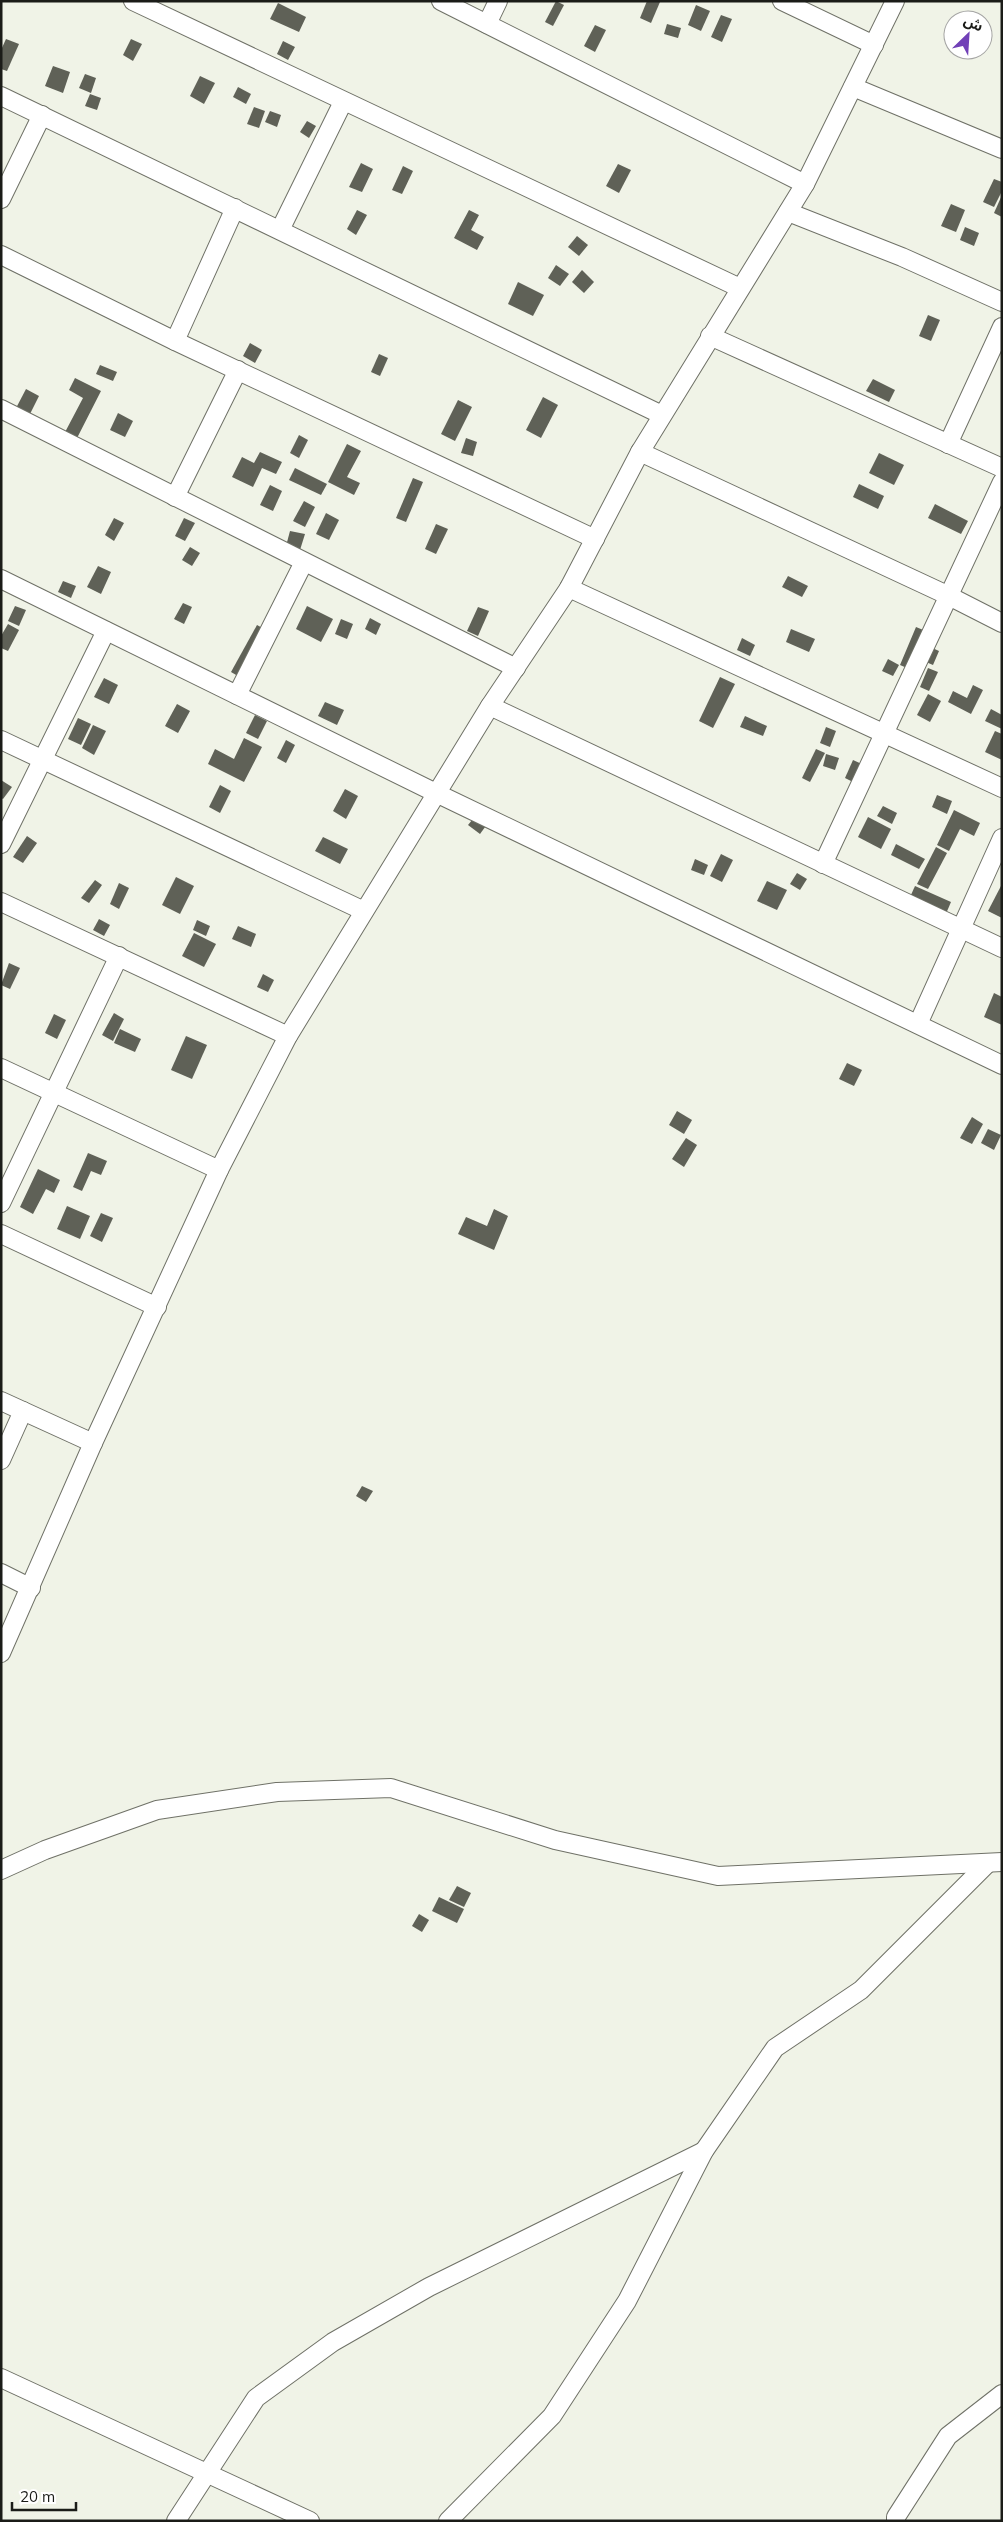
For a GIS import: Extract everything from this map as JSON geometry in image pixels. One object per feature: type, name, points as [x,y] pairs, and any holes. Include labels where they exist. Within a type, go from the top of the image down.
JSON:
[{"type":"street","points":[[133,1],[343,102],[740,288]]},
{"type":"street","points":[[441,1],[805,184]]},
{"type":"street","points":[[487,24],[498,1]]},
{"type":"street","points":[[782,1],[874,45]]},
{"type":"street","points":[[1,1652],[31,1588],[93,1444],[219,1170],[288,1036],[490,706],[569,588],[640,452],[805,184],[895,1]]},
{"type":"street","points":[[853,87],[1002,149]]},
{"type":"street","points":[[1,96],[662,415]]},
{"type":"street","points":[[280,230],[343,102]]},
{"type":"street","points":[[1,199],[42,115]]},
{"type":"street","points":[[175,340],[235,208]]},
{"type":"street","points":[[788,212],[902,257],[1002,302]]},
{"type":"street","points":[[1,255],[175,340],[595,539]]},
{"type":"street","points":[[948,444],[1002,328]]},
{"type":"street","points":[[710,336],[1002,468]]},
{"type":"street","points":[[175,497],[238,370]]},
{"type":"street","points":[[1,410],[516,668]]},
{"type":"street","points":[[640,452],[948,595],[1002,623]]},
{"type":"street","points":[[823,864],[1002,482]]},
{"type":"street","points":[[237,696],[304,562]]},
{"type":"street","points":[[1,580],[436,793],[1002,1065]]},
{"type":"street","points":[[569,588],[1002,788]]},
{"type":"street","points":[[1,844],[106,631]]},
{"type":"street","points":[[490,706],[1002,948]]},
{"type":"street","points":[[1,740],[364,912]]},
{"type":"street","points":[[918,1024],[1002,838]]},
{"type":"street","points":[[1,902],[288,1036]]},
{"type":"street","points":[[1,1203],[118,956]]},
{"type":"street","points":[[1,1068],[219,1170]]},
{"type":"street","points":[[1,1234],[157,1307]]},
{"type":"street","points":[[1,1401],[93,1444]]},
{"type":"street","points":[[1,1460],[23,1411]]},
{"type":"street","points":[[1,1573],[31,1588]]},
{"type":"street","points":[[1,1870],[45,1850],[157,1810],[277,1792],[391,1788],[555,1840],[718,1876],[994,1863]]},
{"type":"street","points":[[448,2521],[552,2416],[627,2301],[704,2151],[775,2048],[861,1990],[994,1863]]},
{"type":"street","points":[[176,2521],[256,2398],[333,2342],[429,2287],[704,2151]]},
{"type":"street","points":[[1,2378],[310,2521]]},
{"type":"street","points":[[896,2521],[896,2517],[948,2436],[1002,2394]]},
{"type":"building","points":[[556,1],[564,5],[553,26],[545,22]]},
{"type":"building","points":[[647,1],[660,2],[651,23],[640,18]]},
{"type":"building","points":[[278,3],[306,17],[299,32],[270,19]]},
{"type":"building","points":[[696,5],[710,11],[701,31],[688,25]]},
{"type":"building","points":[[721,15],[732,19],[722,42],[711,37]]},
{"type":"building","points":[[667,24],[681,28],[678,38],[664,34]]},
{"type":"building","points":[[595,25],[606,30],[595,52],[584,46]]},
{"type":"building","points":[[6,39],[19,44],[7,71],[1,69],[1,50]]},
{"type":"building","points":[[131,39],[142,44],[133,61],[123,55]]},
{"type":"building","points":[[283,41],[295,47],[288,60],[277,54]]},
{"type":"building","points":[[53,66],[70,72],[63,93],[45,86]]},
{"type":"building","points":[[85,74],[96,78],[91,93],[79,88]]},
{"type":"building","points":[[200,76],[215,83],[204,104],[190,96]]},
{"type":"building","points":[[238,87],[251,94],[246,104],[233,97]]},
{"type":"building","points":[[90,94],[101,98],[97,110],[85,106]]},
{"type":"building","points":[[254,107],[265,111],[259,128],[247,124]]},
{"type":"building","points":[[270,111],[281,115],[277,127],[265,122]]},
{"type":"building","points":[[307,121],[316,126],[309,138],[300,132]]},
{"type":"building","points":[[361,163],[373,169],[362,192],[349,187]]},
{"type":"building","points":[[618,164],[631,170],[619,193],[606,186]]},
{"type":"building","points":[[403,166],[413,171],[402,194],[392,190]]},
{"type":"building","points":[[994,179],[1002,182],[1002,191],[994,207],[983,202]]},
{"type":"building","points":[[1002,195],[1002,217],[994,213]]},
{"type":"building","points":[[951,204],[965,210],[956,232],[941,226]]},
{"type":"building","points":[[357,210],[367,215],[356,235],[347,229]]},
{"type":"building","points":[[469,210],[479,215],[471,230],[484,237],[477,250],[454,238]]},
{"type":"building","points":[[965,227],[979,233],[974,246],[960,240]]},
{"type":"building","points":[[577,236],[588,245],[579,256],[568,247]]},
{"type":"building","points":[[556,265],[569,274],[560,286],[548,278]]},
{"type":"building","points":[[582,270],[594,282],[584,293],[572,282]]},
{"type":"building","points":[[518,282],[544,295],[533,316],[508,304]]},
{"type":"building","points":[[928,315],[940,320],[931,341],[919,336]]},
{"type":"building","points":[[250,343],[262,350],[255,363],[243,356]]},
{"type":"building","points":[[379,354],[388,358],[380,376],[371,372]]},
{"type":"building","points":[[100,365],[117,372],[113,381],[96,374]]},
{"type":"building","points":[[75,378],[101,391],[75,442],[63,436],[83,398],[69,390]]},
{"type":"building","points":[[873,379],[895,390],[889,402],[866,391]]},
{"type":"building","points":[[26,389],[39,396],[28,418],[14,412]]},
{"type":"building","points":[[543,397],[558,405],[541,438],[526,430]]},
{"type":"building","points":[[458,400],[472,407],[455,441],[441,434]]},
{"type":"building","points":[[118,413],[133,421],[125,437],[110,430]]},
{"type":"building","points":[[299,435],[308,440],[299,458],[290,453]]},
{"type":"building","points":[[466,438],[477,442],[473,456],[461,453]]},
{"type":"building","points":[[347,444],[361,451],[347,477],[360,483],[354,495],[328,482]]},
{"type":"building","points":[[260,452],[282,462],[276,474],[262,468],[253,487],[232,477],[242,457],[254,463]]},
{"type":"building","points":[[879,453],[904,465],[894,485],[869,473]]},
{"type":"building","points":[[295,468],[327,484],[321,495],[289,480]]},
{"type":"building","points":[[413,478],[423,482],[406,522],[396,518]]},
{"type":"building","points":[[859,484],[884,496],[878,509],[853,497]]},
{"type":"building","points":[[270,485],[282,491],[273,511],[260,505]]},
{"type":"building","points":[[304,501],[315,507],[305,527],[293,521]]},
{"type":"building","points":[[935,504],[968,521],[961,534],[928,518]]},
{"type":"building","points":[[326,513],[339,520],[329,540],[316,534]]},
{"type":"building","points":[[114,518],[124,523],[114,541],[105,535]]},
{"type":"building","points":[[184,518],[195,523],[185,541],[175,536]]},
{"type":"building","points":[[436,524],[448,529],[436,554],[425,549]]},
{"type":"building","points":[[290,531],[305,534],[300,550],[286,546]]},
{"type":"building","points":[[190,547],[200,553],[192,566],[182,560]]},
{"type":"building","points":[[98,566],[111,572],[101,594],[87,587]]},
{"type":"building","points":[[788,576],[808,586],[802,597],[782,587]]},
{"type":"building","points":[[63,581],[76,586],[71,598],[58,592]]},
{"type":"building","points":[[183,603],[192,607],[184,624],[174,619]]},
{"type":"building","points":[[15,606],[26,610],[19,626],[8,621]]},
{"type":"building","points":[[307,606],[333,619],[321,642],[296,629]]},
{"type":"building","points":[[478,607],[489,611],[478,636],[467,631]]},
{"type":"building","points":[[370,618],[381,624],[376,635],[365,629]]},
{"type":"building","points":[[341,619],[353,624],[347,639],[335,634]]},
{"type":"building","points":[[8,624],[19,630],[8,651],[1,648],[1,636]]},
{"type":"building","points":[[257,625],[268,631],[243,679],[231,672]]},
{"type":"building","points":[[916,627],[933,634],[928,646],[939,651],[933,665],[919,659],[914,671],[900,665]]},
{"type":"building","points":[[791,629],[815,639],[809,652],[786,642]]},
{"type":"building","points":[[742,638],[755,645],[750,656],[737,650]]},
{"type":"building","points":[[888,659],[899,665],[893,676],[882,671]]},
{"type":"building","points":[[928,668],[938,672],[929,691],[920,687]]},
{"type":"building","points":[[720,677],[735,684],[713,728],[699,721]]},
{"type":"building","points":[[104,678],[118,685],[109,704],[94,697]]},
{"type":"building","points":[[973,685],[983,690],[971,714],[948,702],[953,691],[967,698]]},
{"type":"building","points":[[928,694],[941,701],[930,722],[917,715]]},
{"type":"building","points":[[325,702],[344,710],[337,725],[318,716]]},
{"type":"building","points":[[177,704],[190,711],[178,733],[165,726]]},
{"type":"building","points":[[991,709],[1002,715],[1002,729],[985,721]]},
{"type":"building","points":[[255,715],[267,721],[258,739],[246,733]]},
{"type":"building","points":[[745,716],[767,726],[763,736],[740,727]]},
{"type":"building","points":[[78,718],[91,724],[81,745],[68,739]]},
{"type":"building","points":[[93,725],[106,731],[94,755],[82,748]]},
{"type":"building","points":[[826,727],[836,731],[830,747],[820,743]]},
{"type":"building","points":[[995,731],[1002,734],[1002,760],[985,752]]},
{"type":"building","points":[[244,738],[262,747],[244,782],[208,764],[215,749],[234,759]]},
{"type":"building","points":[[286,740],[295,745],[286,763],[277,758]]},
{"type":"building","points":[[816,749],[825,753],[810,782],[802,778]]},
{"type":"building","points":[[826,754],[839,758],[835,770],[823,766]]},
{"type":"building","points":[[853,760],[864,765],[855,783],[845,778]]},
{"type":"building","points":[[1,780],[12,787],[3,799],[1,798]]},
{"type":"building","points":[[220,785],[231,791],[220,813],[209,807]]},
{"type":"building","points":[[345,789],[358,796],[346,819],[333,811]]},
{"type":"building","points":[[937,795],[952,801],[947,814],[932,807]]},
{"type":"building","points":[[883,806],[897,813],[892,824],[877,816]]},
{"type":"building","points":[[954,810],[980,823],[974,836],[960,829],[949,851],[937,845]]},
{"type":"building","points":[[477,814],[488,823],[480,834],[468,825]]},
{"type":"building","points":[[868,817],[891,829],[881,849],[858,837]]},
{"type":"building","points":[[27,836],[37,843],[23,863],[13,857]]},
{"type":"building","points":[[323,837],[348,849],[340,864],[315,851]]},
{"type":"building","points":[[896,844],[925,859],[919,869],[891,855]]},
{"type":"building","points":[[936,847],[947,853],[928,889],[917,884]]},
{"type":"building","points":[[721,854],[733,860],[722,882],[710,876]]},
{"type":"building","points":[[695,859],[708,865],[704,875],[691,870]]},
{"type":"building","points":[[797,873],[807,879],[800,890],[790,884]]},
{"type":"building","points":[[176,877],[194,886],[180,914],[162,905]]},
{"type":"building","points":[[95,880],[102,885],[89,903],[81,898]]},
{"type":"building","points":[[767,881],[787,890],[777,910],[757,901]]},
{"type":"building","points":[[119,883],[129,888],[119,909],[110,904]]},
{"type":"building","points":[[1002,884],[1002,918],[988,911]]},
{"type":"building","points":[[915,886],[951,902],[942,923],[906,906]]},
{"type":"building","points":[[99,919],[110,925],[104,936],[93,930]]},
{"type":"building","points":[[197,920],[210,926],[206,936],[193,930]]},
{"type":"building","points":[[238,926],[256,934],[251,947],[232,939]]},
{"type":"building","points":[[194,933],[216,944],[204,967],[182,956]]},
{"type":"building","points":[[9,963],[20,968],[10,989],[1,985]]},
{"type":"building","points":[[263,974],[274,980],[268,992],[257,987]]},
{"type":"building","points":[[994,993],[1002,997],[1002,1025],[984,1017]]},
{"type":"building","points":[[114,1013],[124,1019],[113,1041],[102,1035]]},
{"type":"building","points":[[54,1014],[66,1020],[57,1039],[45,1033]]},
{"type":"building","points":[[120,1029],[141,1039],[135,1052],[114,1043]]},
{"type":"building","points":[[186,1036],[207,1045],[192,1079],[171,1070]]},
{"type":"building","points":[[847,1063],[862,1070],[854,1086],[839,1079]]},
{"type":"building","points":[[677,1111],[692,1120],[684,1134],[669,1125]]},
{"type":"building","points":[[972,1117],[983,1124],[972,1144],[960,1138]]},
{"type":"building","points":[[988,1129],[1001,1135],[994,1150],[981,1143]]},
{"type":"building","points":[[686,1138],[697,1145],[684,1167],[672,1159]]},
{"type":"building","points":[[88,1153],[107,1161],[101,1175],[91,1171],[82,1191],[73,1187]]},
{"type":"building","points":[[38,1169],[60,1180],[54,1193],[46,1189],[33,1214],[20,1207]]},
{"type":"building","points":[[67,1206],[90,1216],[80,1239],[57,1229]]},
{"type":"building","points":[[494,1209],[508,1216],[494,1250],[458,1234],[466,1217],[487,1226]]},
{"type":"building","points":[[101,1213],[113,1218],[102,1242],[90,1236]]},
{"type":"building","points":[[362,1486],[373,1491],[366,1502],[356,1496]]},
{"type":"building","points":[[457,1886],[471,1893],[464,1907],[449,1900]]},
{"type":"building","points":[[439,1897],[464,1909],[457,1923],[432,1911]]},
{"type":"building","points":[[419,1914],[429,1920],[422,1932],[412,1926]]}]
